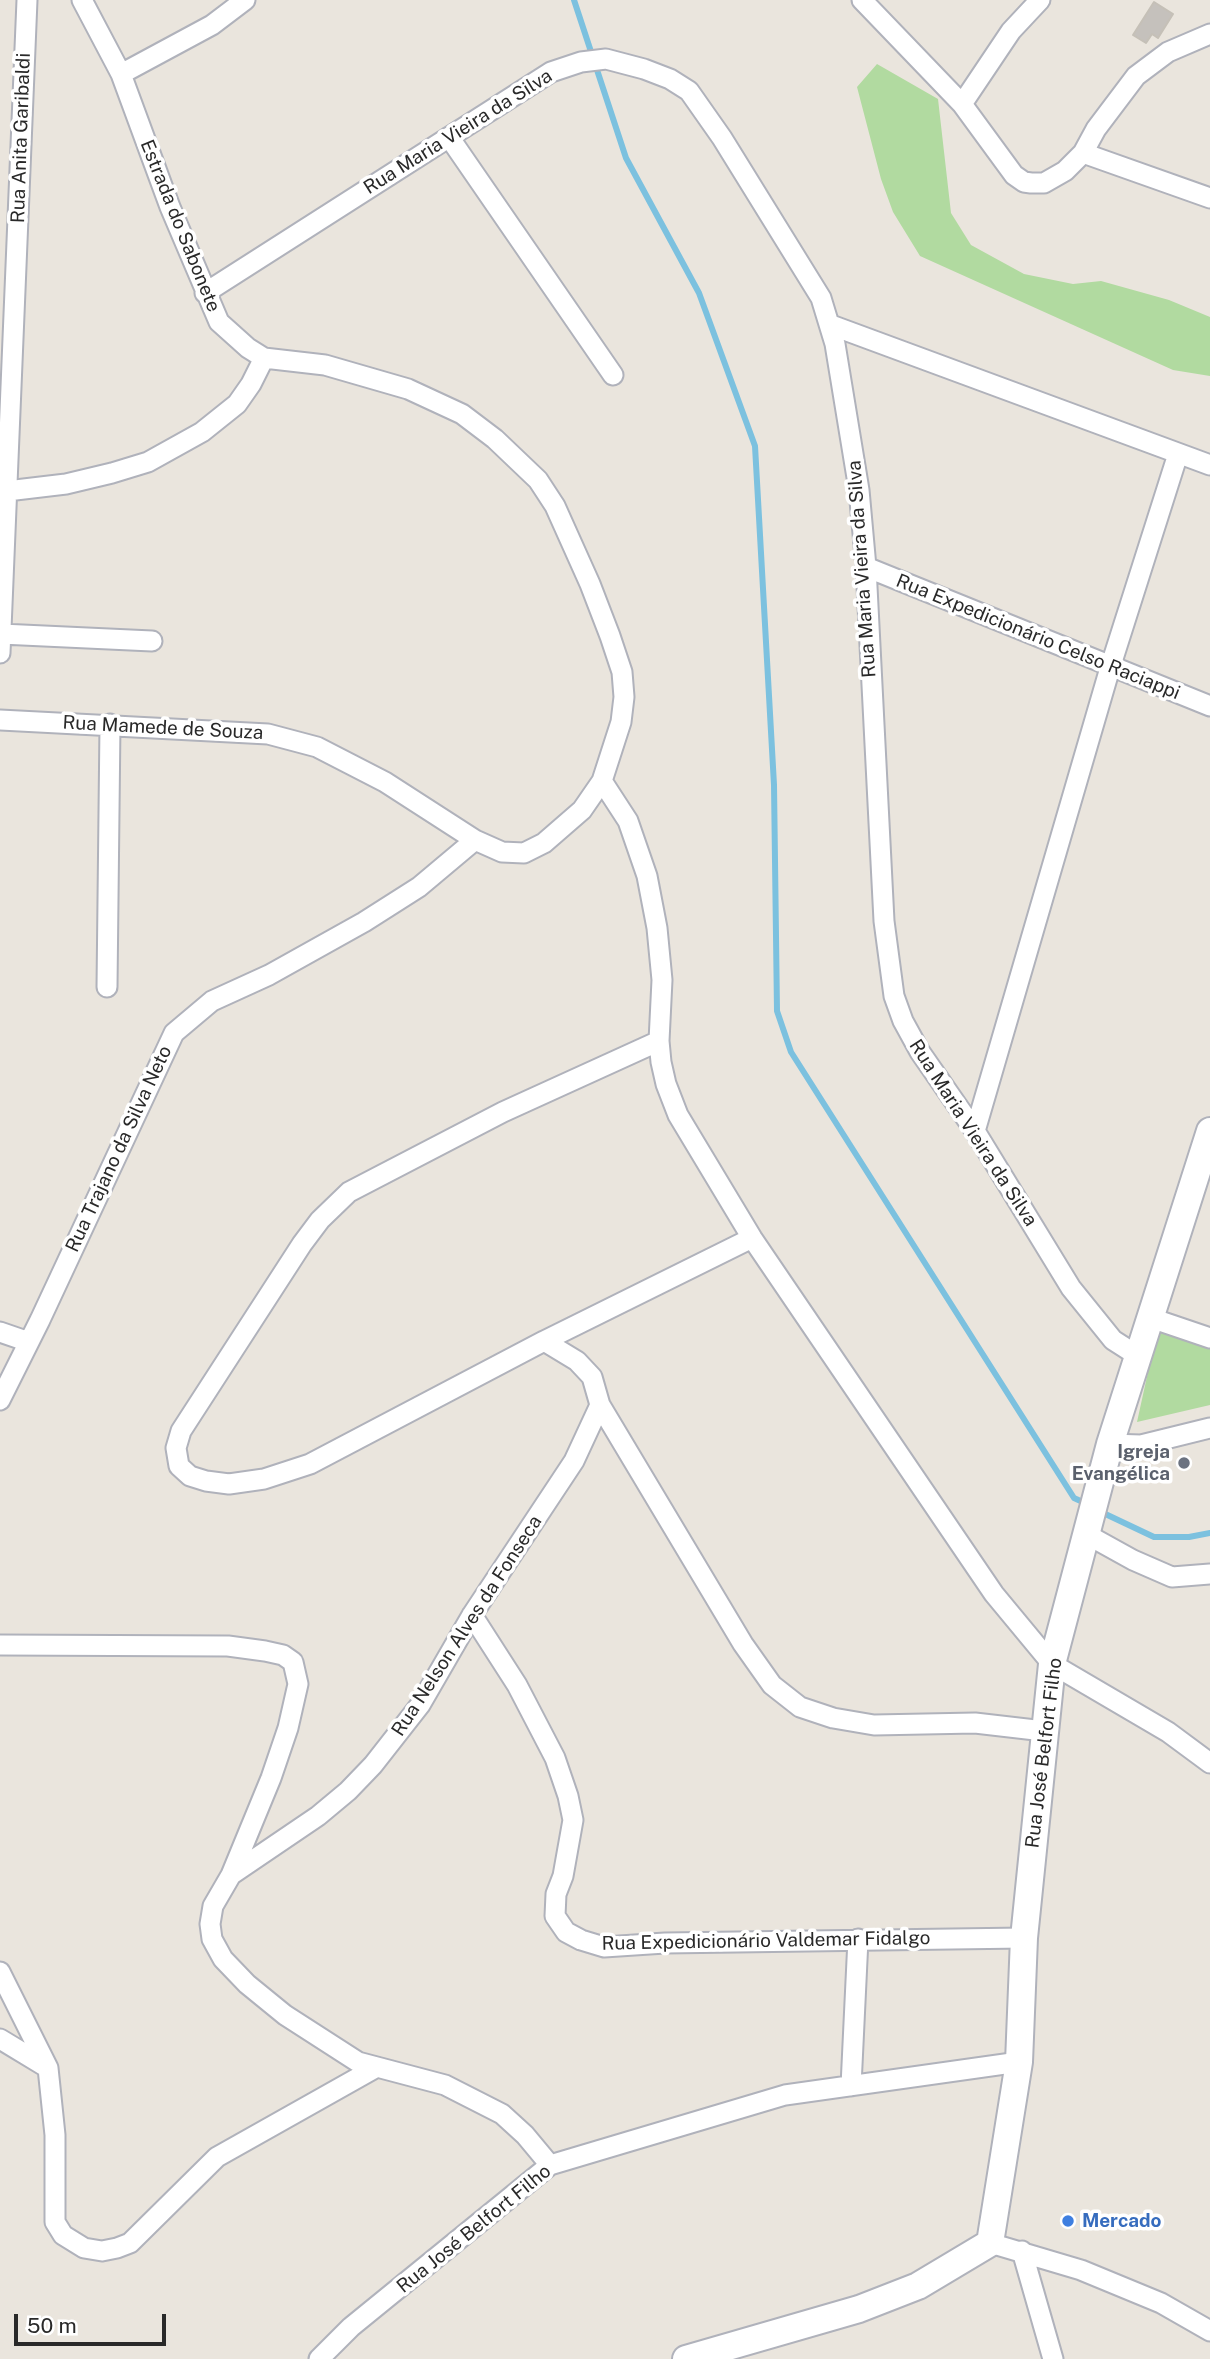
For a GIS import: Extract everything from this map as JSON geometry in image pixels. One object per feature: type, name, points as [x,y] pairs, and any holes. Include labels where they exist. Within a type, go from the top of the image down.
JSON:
[{"type":"street","name":"Rua Anita Garibaldi","points":[[0,653],[27,0]]},
{"type":"street","name":"Estrada do Sabonete","points":[[82,0],[121,74],[170,207],[219,322],[248,348],[264,358]]},
{"type":"street","points":[[121,74],[212,25],[245,0]]},
{"type":"street","points":[[862,0],[962,104],[1014,174],[1024,182],[1044,183],[1055,178],[1083,153],[1102,121],[1136,76],[1168,52],[1210,34]]},
{"type":"street","points":[[962,104],[1011,31],[1041,0]]},
{"type":"street","name":"Rua Maria Vieira da Silva","points":[[205,293],[551,72],[581,62],[606,59],[644,68],[689,91],[722,138],[821,298],[831,325],[841,371],[859,491],[866,567],[884,921],[894,996],[903,1021],[920,1052],[975,1131],[1071,1289],[1113,1339],[1138,1356]]},
{"type":"street","points":[[449,137],[613,375]]},
{"type":"street","points":[[1083,153],[1210,198]]},
{"type":"street","points":[[831,325],[1210,465]]},
{"type":"street","points":[[7,491],[66,484],[148,461],[202,432],[237,404],[264,358],[325,365],[408,389],[462,414],[495,439],[538,480],[555,506],[590,584],[622,672],[624,697],[621,722],[602,781],[628,821],[648,876],[662,980],[659,1041],[661,1062],[678,1115],[752,1238],[994,1594],[1052,1664],[1168,1732],[1210,1763]]},
{"type":"street","points":[[975,1131],[1110,668],[1178,454]]},
{"type":"street","name":"Rua Expedicionário Celso Raciappi","points":[[866,567],[1110,668],[1210,706]]},
{"type":"street","points":[[1,635],[152,641]]},
{"type":"street","name":"Rua Mamede de Souza","points":[[0,720],[268,734],[317,747],[385,782],[475,840],[502,852],[524,853],[544,843],[582,810],[602,781]]},
{"type":"street","points":[[107,987],[110,724]]},
{"type":"street","name":"Rua Trajano da Silva Neto","points":[[0,1401],[174,1033],[212,1001],[270,975],[419,887],[475,840]]},
{"type":"street","points":[[659,1041],[503,1112],[349,1192],[320,1220],[302,1244],[181,1431],[176,1448],[179,1466],[190,1476],[229,1484],[264,1479],[310,1464],[544,1341],[752,1238]]},
{"type":"street","name":"Rua José Belfort Filho","points":[[990,2244],[1019,2062],[1024,1938],[1052,1664],[1110,1444],[1210,1131]]},
{"type":"street","points":[[1151,1318],[1210,1338]]},
{"type":"street","points":[[0,1332],[29,1342]]},
{"type":"street","points":[[544,1341],[577,1361],[592,1377],[600,1405],[743,1644],[772,1685],[800,1707],[833,1718],[874,1725],[975,1723],[1044,1731]]},
{"type":"street","name":"Rua Nelson Alves da Fonseca","points":[[231,1875],[318,1816],[373,1765],[420,1705],[471,1615],[555,1493],[579,1453],[600,1405]]},
{"type":"street","points":[[1110,1444],[1141,1445],[1210,1428]]},
{"type":"street","points":[[1086,1534],[1133,1560],[1172,1577],[1210,1574]]},
{"type":"street","name":"Rua Expedicionário Valdemar Fidalgo","points":[[471,1615],[517,1685],[555,1758],[568,1796],[573,1820],[567,1856],[556,1895],[555,1916],[566,1933],[604,1947],[665,1943],[1024,1938]]},
{"type":"street","name":"Rua Nelson Alves da Fonseca","points":[[1,1650],[228,1646],[283,1655],[293,1662],[298,1684],[288,1728],[271,1778],[231,1875],[213,1906],[210,1924],[212,1939],[223,1959],[247,1984],[285,2015],[358,2062],[444,2085],[502,2114],[525,2135],[550,2165]]},
{"type":"street","points":[[851,2085],[859,1940]]},
{"type":"street","points":[[0,1972],[48,2068],[55,2135],[55,2222],[63,2235],[84,2248],[102,2251],[130,2243],[217,2157],[377,2067]]},
{"type":"street","points":[[0,2039],[48,2068]]},
{"type":"street","name":"Rua José Belfort Filho","points":[[319,2359],[351,2327],[550,2165],[785,2095],[1019,2062]]},
{"type":"street","points":[[686,2359],[859,2309],[918,2286],[990,2244],[1081,2270],[1161,2302],[1210,2331]]},
{"type":"street","points":[[1022,2251],[1054,2359]]},
{"type":"green space","points":[[877,64],[938,99],[951,213],[971,245],[1024,274],[1073,284],[1101,281],[1169,300],[1210,317],[1210,376],[1173,370],[920,256],[893,212],[881,179],[857,87]]},
{"type":"green space","points":[[1157,1331],[1210,1348],[1210,1405],[1137,1422]]},
{"type":"building","points":[[1154,2],[1173,14],[1158,38],[1152,34],[1146,43],[1133,35]]},
{"type":"waterway","points":[[574,0],[626,158],[699,293],[755,446],[774,785],[777,1011],[791,1052],[1074,1498],[1087,1504]]},
{"type":"waterway","points":[[1099,1511],[1154,1537],[1189,1537],[1210,1533]]},
{"type":"place","name":"Igreja Evangélica","points":[[1184,1463]]},
{"type":"place","name":"Mercado","points":[[1068,2221]]}]
